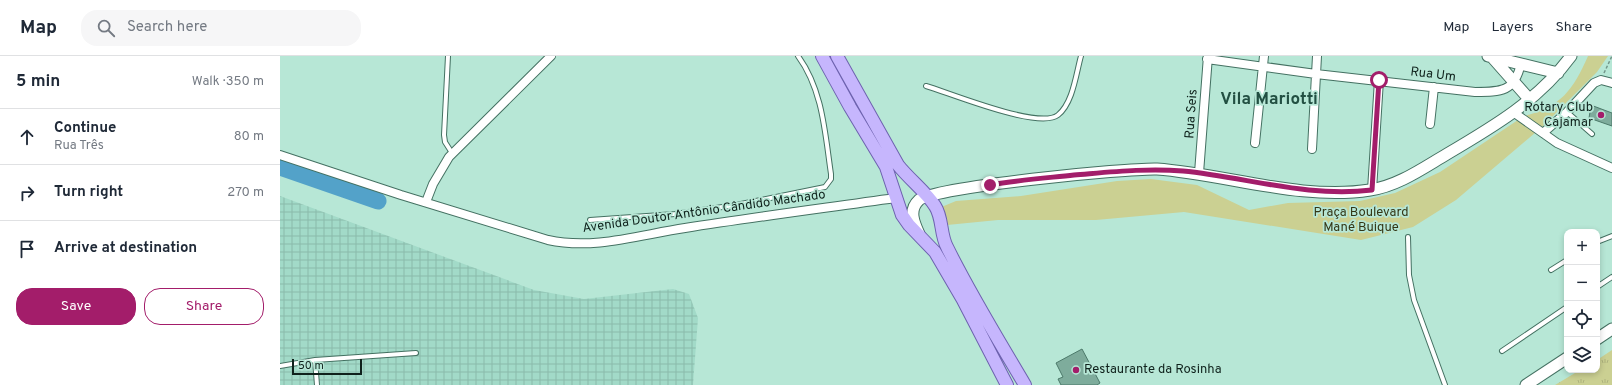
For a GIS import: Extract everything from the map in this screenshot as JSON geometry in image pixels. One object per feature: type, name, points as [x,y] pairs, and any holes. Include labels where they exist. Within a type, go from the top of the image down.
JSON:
[{"type":"main road","points":[[822,56],[850,108],[886,167],[892,180],[895,198],[902,215],[939,258],[1008,385]]},
{"type":"main road","points":[[837,56],[898,166],[934,205],[938,214],[946,245],[972,294],[1025,385]]},
{"type":"street","points":[[426,202],[440,170],[452,153],[551,56]]},
{"type":"street","points":[[1255,143],[1264,56]]},
{"type":"street","points":[[1312,148],[1317,56]]},
{"type":"street","points":[[919,235],[913,218],[913,213],[915,204],[926,195],[1009,182],[1129,170],[1154,169],[1199,173],[1310,191],[1350,193],[1372,190],[1398,182],[1426,167],[1513,112],[1530,100],[1558,73],[1571,56]]},
{"type":"street","name":"Rua Um","points":[[1208,57],[1316,74],[1484,92],[1502,90],[1514,82]]},
{"type":"street","name":"Rua Seis","points":[[1199,173],[1208,57]]},
{"type":"street","points":[[1490,57],[1558,73]]},
{"type":"street","points":[[1490,57],[1530,100]]},
{"type":"street","points":[[1514,82],[1521,64]]},
{"type":"street","points":[[1372,190],[1379,80]]},
{"type":"street","points":[[1544,133],[1567,112],[1594,83],[1601,80],[1612,83]]},
{"type":"street","points":[[1430,124],[1434,87]]},
{"type":"street","points":[[1513,112],[1557,143],[1612,168]]},
{"type":"street","name":"Avenida Doutor Antônio Cândido Machado","points":[[280,155],[548,240],[566,244],[584,244],[895,198]]},
{"type":"street","points":[[1600,337],[1612,329]]},
{"type":"street","points":[[1526,385],[1564,360]]},
{"type":"lane","points":[[448,56],[444,135],[445,142],[452,153]]},
{"type":"lane","points":[[590,220],[675,214],[825,188],[831,179],[831,174],[822,107],[806,70],[798,56]]},
{"type":"lane","points":[[926,86],[1000,110],[1034,119],[1047,119],[1057,116],[1068,102],[1082,56]]},
{"type":"lane","points":[[1567,112],[1592,134]]},
{"type":"lane","points":[[1600,241],[1612,236]]},
{"type":"lane","points":[[1408,237],[1409,275],[1414,300],[1445,385]]},
{"type":"lane","points":[[1551,270],[1564,262]]},
{"type":"lane","points":[[1600,285],[1612,277]]},
{"type":"lane","points":[[1502,351],[1564,310]]},
{"type":"lane","points":[[280,366],[315,360],[416,353]]},
{"type":"lane","points":[[315,360],[317,385]]},
{"type":"path","points":[[1601,80],[1612,56]]},
{"type":"shaded area","points":[[280,196],[534,290],[584,299],[673,289],[689,294],[698,318],[693,385],[280,385]]},
{"type":"green space","name":"Praça Boulevard Mané Buique","points":[[1588,56],[1608,56],[1597,72],[1542,127],[1456,200],[1413,227],[1361,240],[1184,212],[1096,220],[998,220],[947,225],[939,208],[956,201],[1021,196],[1117,181],[1151,179],[1197,185],[1249,210],[1288,203],[1360,201],[1395,193],[1440,172],[1524,116],[1548,108],[1557,102],[1571,88]]},
{"type":"green space","points":[[1612,350],[1612,385],[1555,385],[1575,373],[1600,373],[1600,358]]},
{"type":"building","name":"Rotary Club Cajamar","points":[[1588,104],[1612,113],[1612,126],[1589,118],[1590,112],[1586,111]]},
{"type":"building","name":"Restaurante da Rosinha","points":[[1082,349],[1100,383],[1097,385],[1061,385],[1058,379],[1063,377],[1056,363]]},
{"type":"waterway","points":[[280,167],[378,201]]},
{"type":"place","name":"Rotary Club Cajamar","points":[[1601,115]]},
{"type":"place","name":"Restaurante da Rosinha","points":[[1076,370]]},
{"type":"district","name":"Vila Mariotti","points":[[1269,100]]},
{"type":"route","points":[[990,185],[1129,170],[1154,169],[1199,173],[1310,191],[1350,193],[1372,190],[1379,80]]}]
